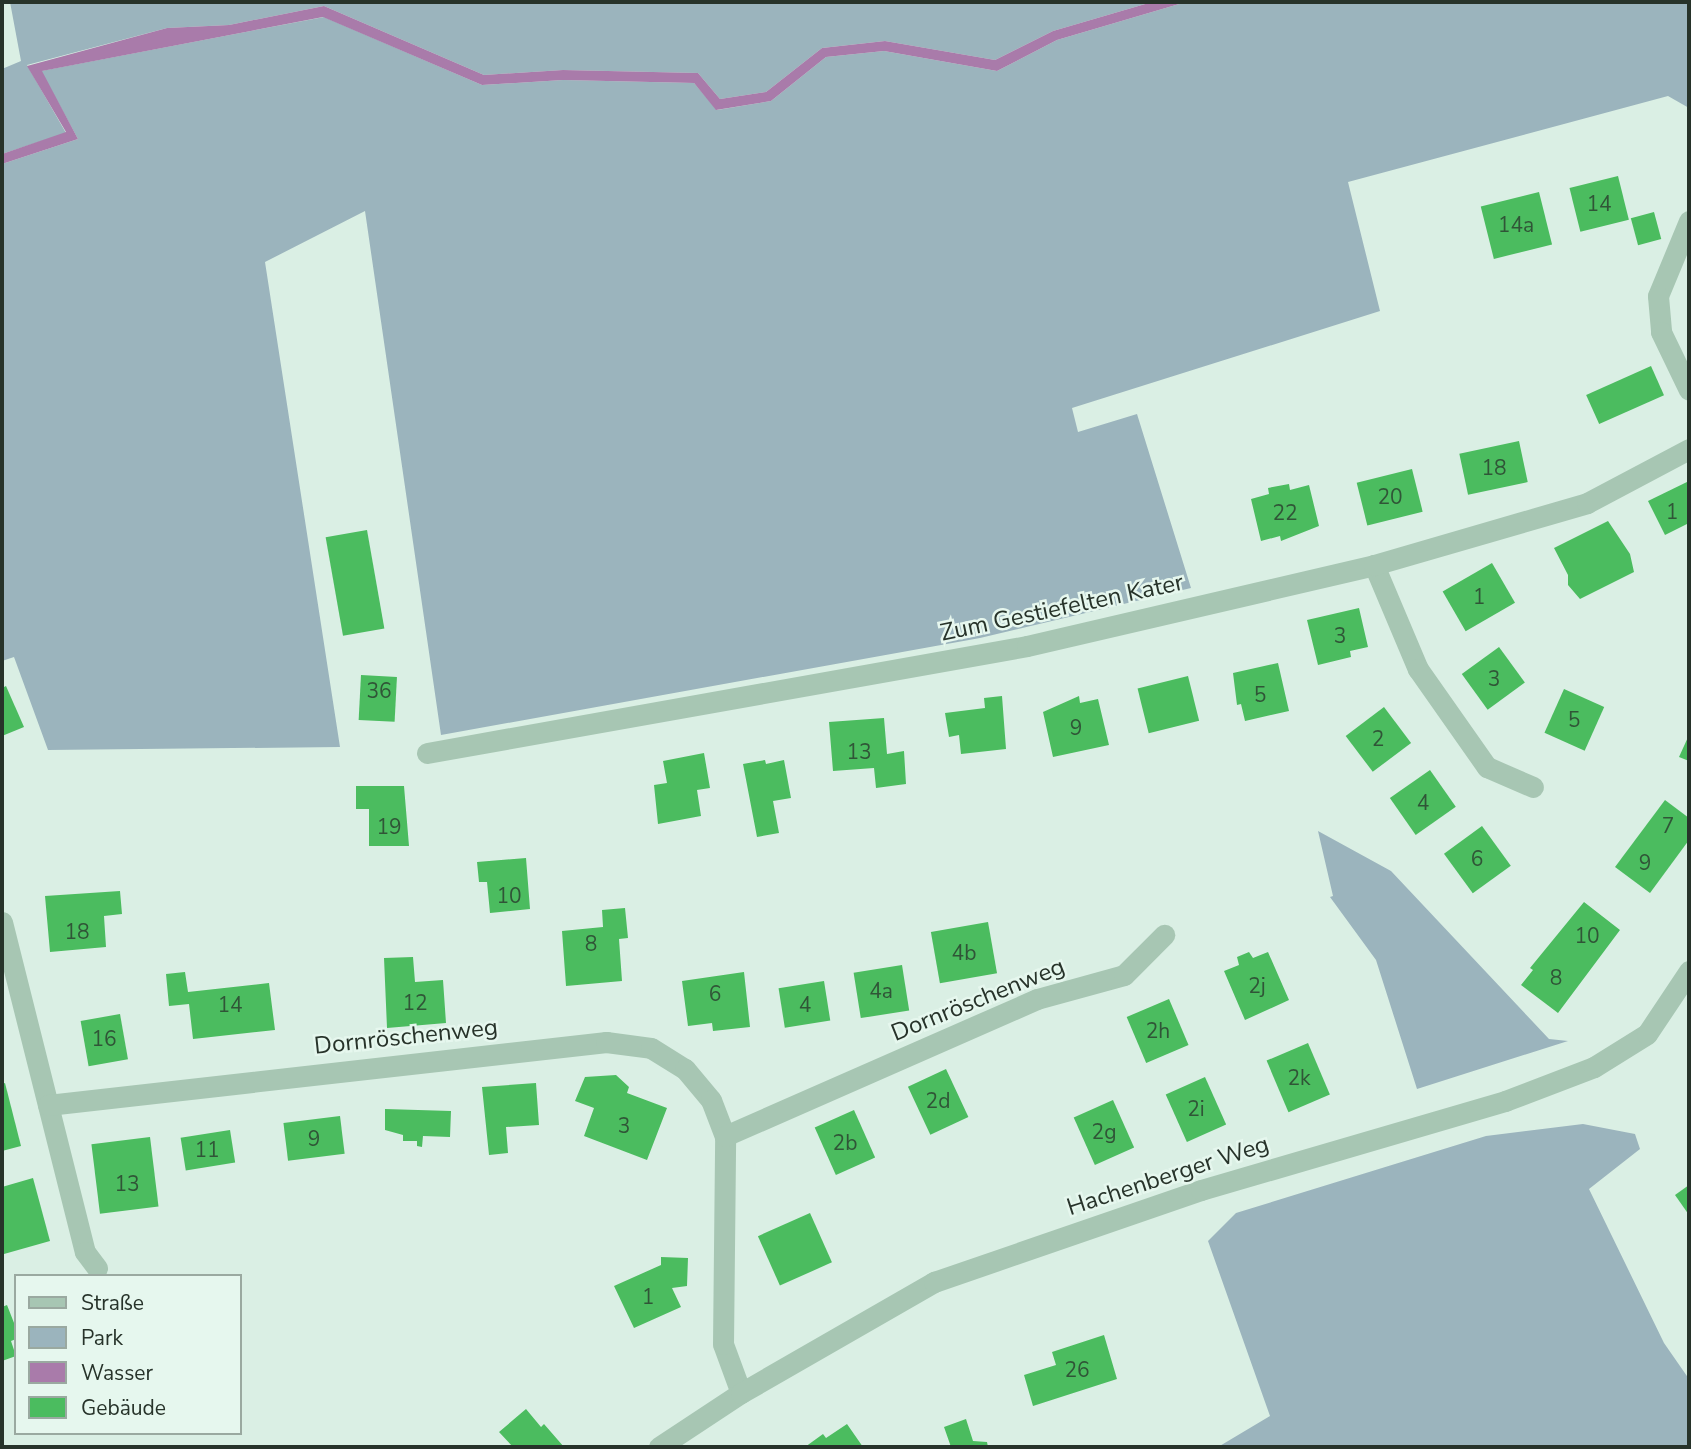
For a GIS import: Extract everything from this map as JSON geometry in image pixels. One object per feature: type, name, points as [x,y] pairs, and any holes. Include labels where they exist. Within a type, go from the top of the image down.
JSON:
[{"type":"street","points":[[1689,220],[1658,296],[1661,332],[1689,390]]},
{"type":"street","name":"Zum Gestiefelten Kater","points":[[427,752],[1027,646],[1374,565],[1587,503],[1689,449]]},
{"type":"street","points":[[1374,565],[1419,669],[1487,767],[1533,787]]},
{"type":"street","points":[[2,922],[85,1252],[97,1268]]},
{"type":"street","name":"Dornröschenweg","points":[[725,1136],[1037,999],[1124,975],[1164,935]]},
{"type":"street","name":"Hachenberger Weg","points":[[659,1447],[741,1393],[934,1282],[1201,1190],[1505,1101],[1594,1067],[1647,1034],[1689,971]]},
{"type":"street","name":"Dornröschenweg","points":[[48,1105],[607,1042],[651,1048],[685,1069],[711,1100],[725,1136],[723,1344],[741,1393]]},
{"type":"green space","points":[[10,2],[1152,2],[1053,31],[995,60],[885,41],[822,48],[766,92],[720,99],[698,73],[563,70],[484,75],[324,6],[229,25],[167,28],[27,65],[66,133],[2,154],[2,69],[21,61]]},
{"type":"green space","points":[[1186,2],[1689,2],[1689,108],[1668,96],[1348,182],[1380,311],[1072,408],[1078,432],[1137,414],[1191,588],[980,638],[441,735],[365,211],[265,262],[340,747],[48,750],[14,657],[2,661],[2,164],[78,139],[41,71],[324,17],[482,85],[563,80],[694,83],[717,110],[771,101],[826,57],[884,51],[997,71],[1057,40]]},
{"type":"green space","points":[[1318,831],[1391,871],[1549,1039],[1568,1041],[1417,1089],[1376,960],[1330,897],[1333,896]]},
{"type":"green space","points":[[1583,1124],[1635,1134],[1640,1149],[1589,1189],[1664,1343],[1689,1379],[1689,1447],[1218,1447],[1270,1416],[1208,1241],[1236,1213],[1486,1136]]},
{"type":"water","points":[[1152,2],[1186,2],[1057,40],[997,71],[884,51],[826,57],[771,101],[716,110],[694,83],[563,80],[482,85],[323,17],[42,71],[78,139],[2,164],[2,154],[66,132],[27,66],[167,28],[229,25],[324,6],[484,75],[563,70],[698,73],[720,99],[766,92],[822,48],[885,41],[995,60],[1053,31]]},
{"type":"building","points":[[1618,176],[1629,220],[1580,232],[1569,188]]},
{"type":"building","points":[[1539,192],[1552,244],[1494,259],[1481,207]]},
{"type":"building","points":[[1654,212],[1661,239],[1638,245],[1631,218]]},
{"type":"building","points":[[1651,366],[1664,395],[1599,424],[1586,395]]},
{"type":"building","points":[[1519,441],[1528,482],[1468,495],[1459,454]]},
{"type":"building","points":[[1412,469],[1423,512],[1367,525],[1357,483]]},
{"type":"building","points":[[1689,481],[1689,523],[1665,535],[1648,501]]},
{"type":"building","points":[[1289,484],[1290,490],[1309,485],[1319,526],[1281,541],[1280,536],[1261,541],[1251,499],[1269,494],[1268,488]]},
{"type":"building","points":[[1608,521],[1630,554],[1634,572],[1580,599],[1568,585],[1568,575],[1554,548]]},
{"type":"building","points":[[367,530],[384,628],[343,636],[326,537]]},
{"type":"building","points":[[1492,563],[1515,603],[1466,631],[1443,592]]},
{"type":"building","points":[[1359,608],[1368,647],[1350,651],[1351,657],[1318,665],[1307,620]]},
{"type":"building","points":[[1499,647],[1525,683],[1488,710],[1462,674]]},
{"type":"building","points":[[1278,663],[1289,711],[1245,721],[1241,704],[1237,705],[1233,673]]},
{"type":"building","points":[[361,675],[397,677],[395,722],[359,720]]},
{"type":"building","points":[[1188,676],[1199,721],[1149,733],[1138,689]]},
{"type":"building","points":[[6,686],[24,727],[2,736],[2,688]]},
{"type":"building","points":[[1564,689],[1604,707],[1585,751],[1544,733]]},
{"type":"building","points":[[1002,696],[1006,749],[961,754],[959,735],[949,737],[945,713],[985,708],[984,698]]},
{"type":"building","points":[[1079,696],[1080,703],[1098,699],[1109,745],[1053,757],[1043,712]]},
{"type":"building","points":[[1384,707],[1411,743],[1373,772],[1346,736]]},
{"type":"building","points":[[884,718],[887,754],[904,751],[906,784],[876,788],[874,768],[833,771],[829,722]]},
{"type":"building","points":[[1689,735],[1689,761],[1679,757]]},
{"type":"building","points":[[704,753],[710,788],[697,790],[701,816],[658,824],[654,785],[667,783],[663,761]]},
{"type":"building","points":[[765,760],[766,764],[784,760],[791,798],[773,801],[779,833],[757,837],[743,764]]},
{"type":"building","points":[[1430,770],[1456,807],[1416,835],[1390,798]]},
{"type":"building","points":[[356,786],[404,786],[409,846],[369,846],[369,809],[356,809]]},
{"type":"building","points":[[1665,800],[1689,818],[1689,840],[1650,893],[1615,867]]},
{"type":"building","points":[[1482,826],[1511,866],[1473,893],[1444,854]]},
{"type":"building","points":[[526,858],[530,909],[490,913],[487,882],[479,882],[477,862]]},
{"type":"building","points":[[120,891],[122,914],[104,916],[106,947],[50,952],[45,896]]},
{"type":"building","points":[[1584,902],[1620,930],[1558,1013],[1521,985],[1533,970],[1530,968]]},
{"type":"building","points":[[625,908],[628,938],[619,939],[622,981],[566,986],[562,931],[603,927],[602,910]]},
{"type":"building","points":[[988,922],[997,973],[940,983],[931,932]]},
{"type":"building","points":[[1249,952],[1253,958],[1268,952],[1289,1000],[1245,1020],[1224,971],[1239,965],[1237,957]]},
{"type":"building","points":[[413,957],[415,982],[443,980],[446,1023],[387,1028],[384,958]]},
{"type":"building","points":[[902,965],[909,1010],[861,1018],[854,973]]},
{"type":"building","points":[[185,972],[188,992],[269,983],[275,1030],[193,1039],[189,1004],[169,1006],[166,974]]},
{"type":"building","points":[[744,972],[750,1027],[713,1031],[712,1023],[688,1026],[682,981]]},
{"type":"building","points":[[824,981],[830,1021],[785,1028],[779,988]]},
{"type":"building","points":[[1169,999],[1189,1045],[1146,1063],[1127,1017]]},
{"type":"building","points":[[120,1014],[128,1059],[89,1066],[81,1021]]},
{"type":"building","points":[[1308,1043],[1330,1095],[1288,1112],[1267,1061]]},
{"type":"building","points":[[946,1069],[968,1117],[930,1135],[908,1087]]},
{"type":"building","points":[[616,1075],[629,1087],[627,1093],[667,1108],[647,1160],[584,1136],[594,1108],[575,1101],[585,1077]]},
{"type":"building","points":[[1205,1077],[1226,1125],[1187,1142],[1166,1094]]},
{"type":"building","points":[[5,1083],[21,1146],[2,1151],[2,1084]]},
{"type":"building","points":[[536,1083],[539,1125],[506,1127],[508,1153],[489,1155],[482,1087]]},
{"type":"building","points":[[1113,1100],[1134,1148],[1095,1165],[1074,1117]]},
{"type":"building","points":[[385,1109],[451,1111],[450,1137],[423,1136],[422,1147],[417,1146],[417,1141],[403,1141],[403,1135],[385,1130]]},
{"type":"building","points":[[854,1110],[875,1158],[836,1175],[815,1127]]},
{"type":"building","points":[[340,1116],[345,1154],[288,1161],[283,1123]]},
{"type":"building","points":[[230,1130],[235,1163],[186,1170],[181,1138]]},
{"type":"building","points":[[150,1137],[159,1206],[100,1214],[91,1144]]},
{"type":"building","points":[[33,1178],[50,1241],[4,1254],[2,1187]]},
{"type":"building","points":[[1689,1185],[1689,1215],[1675,1195]]},
{"type":"building","points":[[810,1213],[832,1262],[780,1286],[758,1236]]},
{"type":"building","points":[[661,1257],[688,1258],[687,1286],[672,1288],[681,1307],[634,1328],[614,1286],[661,1265]]},
{"type":"building","points":[[7,1305],[14,1323],[14,1340],[11,1341],[14,1357],[2,1361],[2,1307]]},
{"type":"building","points":[[1104,1335],[1117,1379],[1033,1406],[1024,1375],[1056,1365],[1052,1352]]},
{"type":"building","points":[[526,1409],[541,1427],[544,1424],[564,1447],[513,1447],[499,1432]]},
{"type":"building","points":[[966,1419],[973,1441],[987,1442],[988,1447],[951,1447],[944,1427]]},
{"type":"building","points":[[847,1424],[863,1447],[805,1447],[823,1434],[826,1438]]}]
